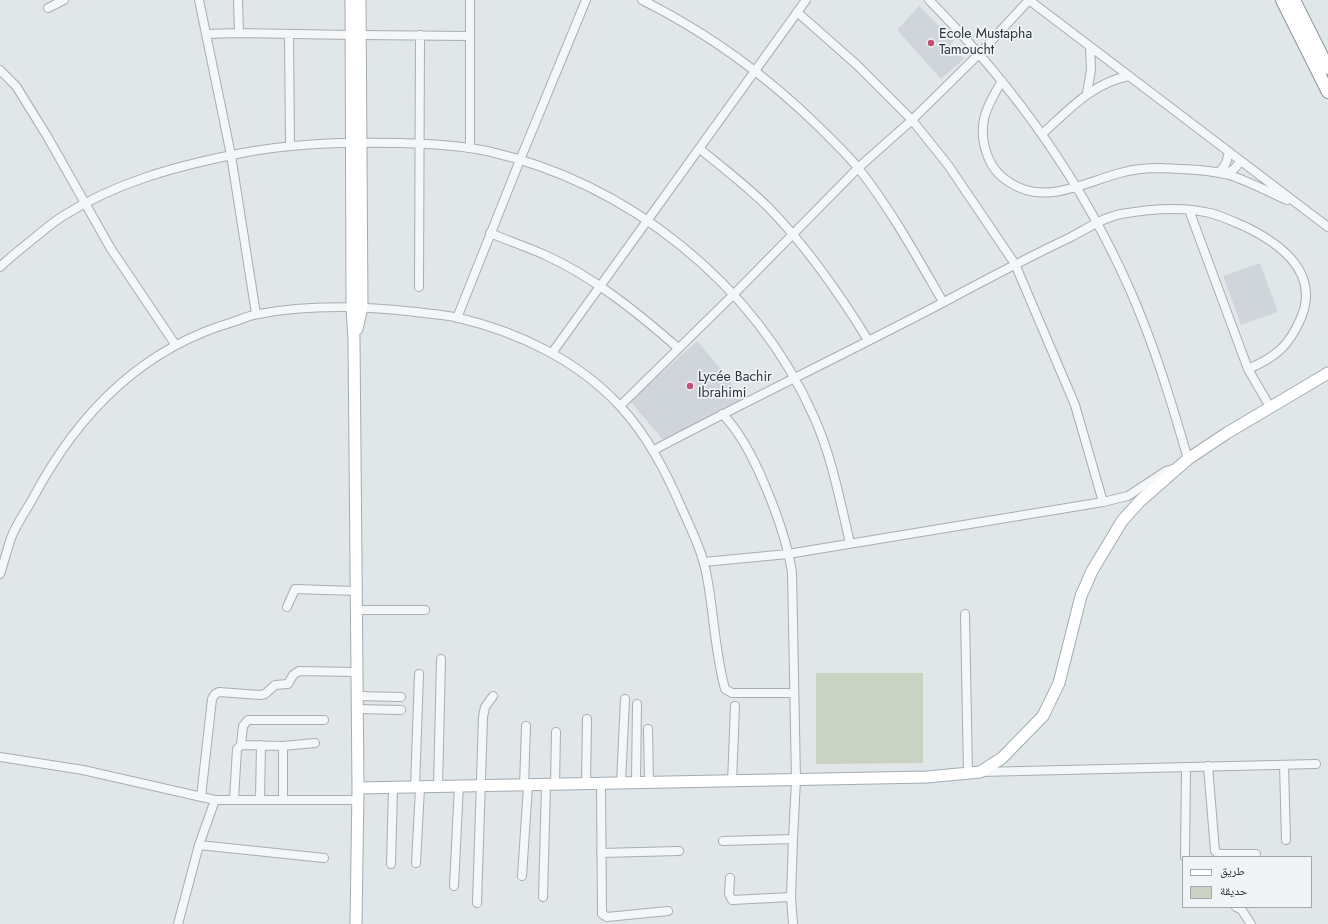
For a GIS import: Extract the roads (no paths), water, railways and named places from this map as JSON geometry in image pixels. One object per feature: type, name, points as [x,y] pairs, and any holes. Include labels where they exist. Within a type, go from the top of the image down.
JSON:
[{"type":"highway","points":[[1282,0],[1328,92]]},
{"type":"highway","points":[[1294,0],[1328,68]]},
{"type":"main road","points":[[351,0],[356,35]]},
{"type":"main road","points":[[356,924],[358,788],[354,339],[357,307],[356,35],[360,0]]},
{"type":"main road","points":[[358,788],[417,788],[459,785],[586,785],[636,782],[732,782],[927,777],[980,772],[1002,758],[1043,716],[1059,683],[1081,596],[1092,571],[1122,521],[1177,467],[1188,459],[1270,407],[1328,373]]},
{"type":"street","points":[[48,8],[64,0]]},
{"type":"street","points":[[199,0],[231,155],[256,314]]},
{"type":"street","points":[[238,0],[239,33]]},
{"type":"street","points":[[470,0],[470,148]]},
{"type":"street","points":[[457,318],[490,233],[586,0]]},
{"type":"street","points":[[642,0],[689,25],[756,71],[808,116],[858,168],[883,202],[907,239],[943,302]]},
{"type":"street","points":[[552,353],[806,0]]},
{"type":"street","points":[[929,0],[980,53],[1002,81],[1042,134],[1077,186],[1098,223],[1130,289],[1150,339],[1188,459]]},
{"type":"street","points":[[620,406],[734,294],[858,168],[912,120],[980,53],[1029,0],[1328,227]]},
{"type":"street","points":[[798,12],[857,65],[912,120],[948,165],[1015,264],[1075,405],[1103,502]]},
{"type":"street","points":[[207,34],[239,33],[470,36]]},
{"type":"street","points":[[289,34],[290,145]]},
{"type":"street","points":[[419,287],[420,35]]},
{"type":"street","points":[[1087,93],[1090,70],[1090,47]]},
{"type":"street","points":[[0,70],[16,86],[86,203],[111,249],[175,344]]},
{"type":"street","points":[[1042,134],[1087,93],[1107,82],[1129,76]]},
{"type":"street","points":[[1002,81],[989,103],[982,127],[986,151],[996,172],[1015,187],[1040,194],[1056,193],[1124,172],[1142,169],[1176,169],[1222,174],[1301,206]]},
{"type":"street","points":[[0,267],[62,217],[86,203],[145,176],[231,155],[290,145],[356,143],[420,144],[470,148],[520,160],[581,184],[647,221],[689,252],[734,294],[764,332],[794,379],[814,417],[828,454],[850,543]]},
{"type":"street","points":[[700,149],[769,208],[793,234],[836,289],[868,340]]},
{"type":"street","points":[[1222,174],[1229,152]]},
{"type":"street","points":[[1222,174],[1234,169],[1241,161]]},
{"type":"street","points":[[1189,210],[1248,369],[1270,407]]},
{"type":"street","points":[[654,450],[1015,264],[1098,223],[1118,215],[1132,212],[1189,210],[1211,213],[1262,236],[1292,258],[1300,269],[1304,282],[1306,297],[1303,313],[1296,329],[1285,346],[1269,360],[1248,369]]},
{"type":"street","points":[[490,233],[545,255],[600,286],[655,328],[678,348]]},
{"type":"street","points":[[0,574],[12,535],[46,472],[68,442],[100,402],[118,385],[144,364],[175,344],[200,332],[256,314],[314,308],[357,307],[457,318],[512,335],[552,353],[601,388],[620,406],[654,450],[669,479],[700,548],[704,562],[725,689],[732,693],[794,693]]},
{"type":"street","points":[[722,414],[734,425],[756,468],[772,505],[788,554],[794,588],[796,780],[791,897],[793,924]]},
{"type":"street","points":[[704,562],[788,554],[1103,502],[1128,496],[1166,471],[1177,467]]},
{"type":"street","points":[[287,607],[295,589],[356,592]]},
{"type":"street","points":[[357,610],[424,610]]},
{"type":"street","points":[[965,614],[968,774]]},
{"type":"street","points":[[438,787],[441,659]]},
{"type":"street","points":[[201,797],[212,699],[215,694],[219,692],[260,695],[265,694],[275,685],[288,684],[293,675],[299,671],[357,672]]},
{"type":"street","points":[[416,863],[419,674]]},
{"type":"street","points":[[357,696],[401,697]]},
{"type":"street","points":[[477,903],[484,717],[485,707],[493,696]]},
{"type":"street","points":[[621,783],[625,700]]},
{"type":"street","points":[[636,782],[637,704]]},
{"type":"street","points":[[732,782],[735,706]]},
{"type":"street","points":[[357,709],[401,710]]},
{"type":"street","points":[[234,799],[237,749],[241,744],[243,726],[248,720],[324,720]]},
{"type":"street","points":[[586,785],[587,720]]},
{"type":"street","points":[[522,876],[526,786],[526,726]]},
{"type":"street","points":[[648,729],[649,782]]},
{"type":"street","points":[[543,896],[550,785],[556,732]]},
{"type":"street","points":[[241,744],[283,746],[315,743]]},
{"type":"street","points":[[260,799],[261,745]]},
{"type":"street","points":[[283,746],[283,799]]},
{"type":"street","points":[[0,757],[83,770],[215,800],[358,800]]},
{"type":"street","points":[[980,772],[1316,764]]},
{"type":"street","points":[[1284,765],[1286,840]]},
{"type":"street","points":[[1208,766],[1215,851],[1219,854],[1256,854]]},
{"type":"street","points":[[1185,856],[1186,767]]},
{"type":"street","points":[[602,784],[602,914],[607,917],[668,911]]},
{"type":"street","points":[[454,886],[459,785]]},
{"type":"street","points":[[391,864],[393,788]]},
{"type":"street","points":[[178,924],[199,846],[215,800]]},
{"type":"street","points":[[723,840],[793,839]]},
{"type":"street","points":[[199,846],[324,858]]},
{"type":"street","points":[[601,853],[680,851]]},
{"type":"street","points":[[730,878],[729,894],[732,900],[791,897]]},
{"type":"street","points":[[1238,908],[1241,909],[1251,924]]},
{"type":"place","name":"Ecole Mustapha Tamoucht","points":[[931,43]]},
{"type":"place","name":"Lycée Bachir Ibrahimi","points":[[690,386]]}]
